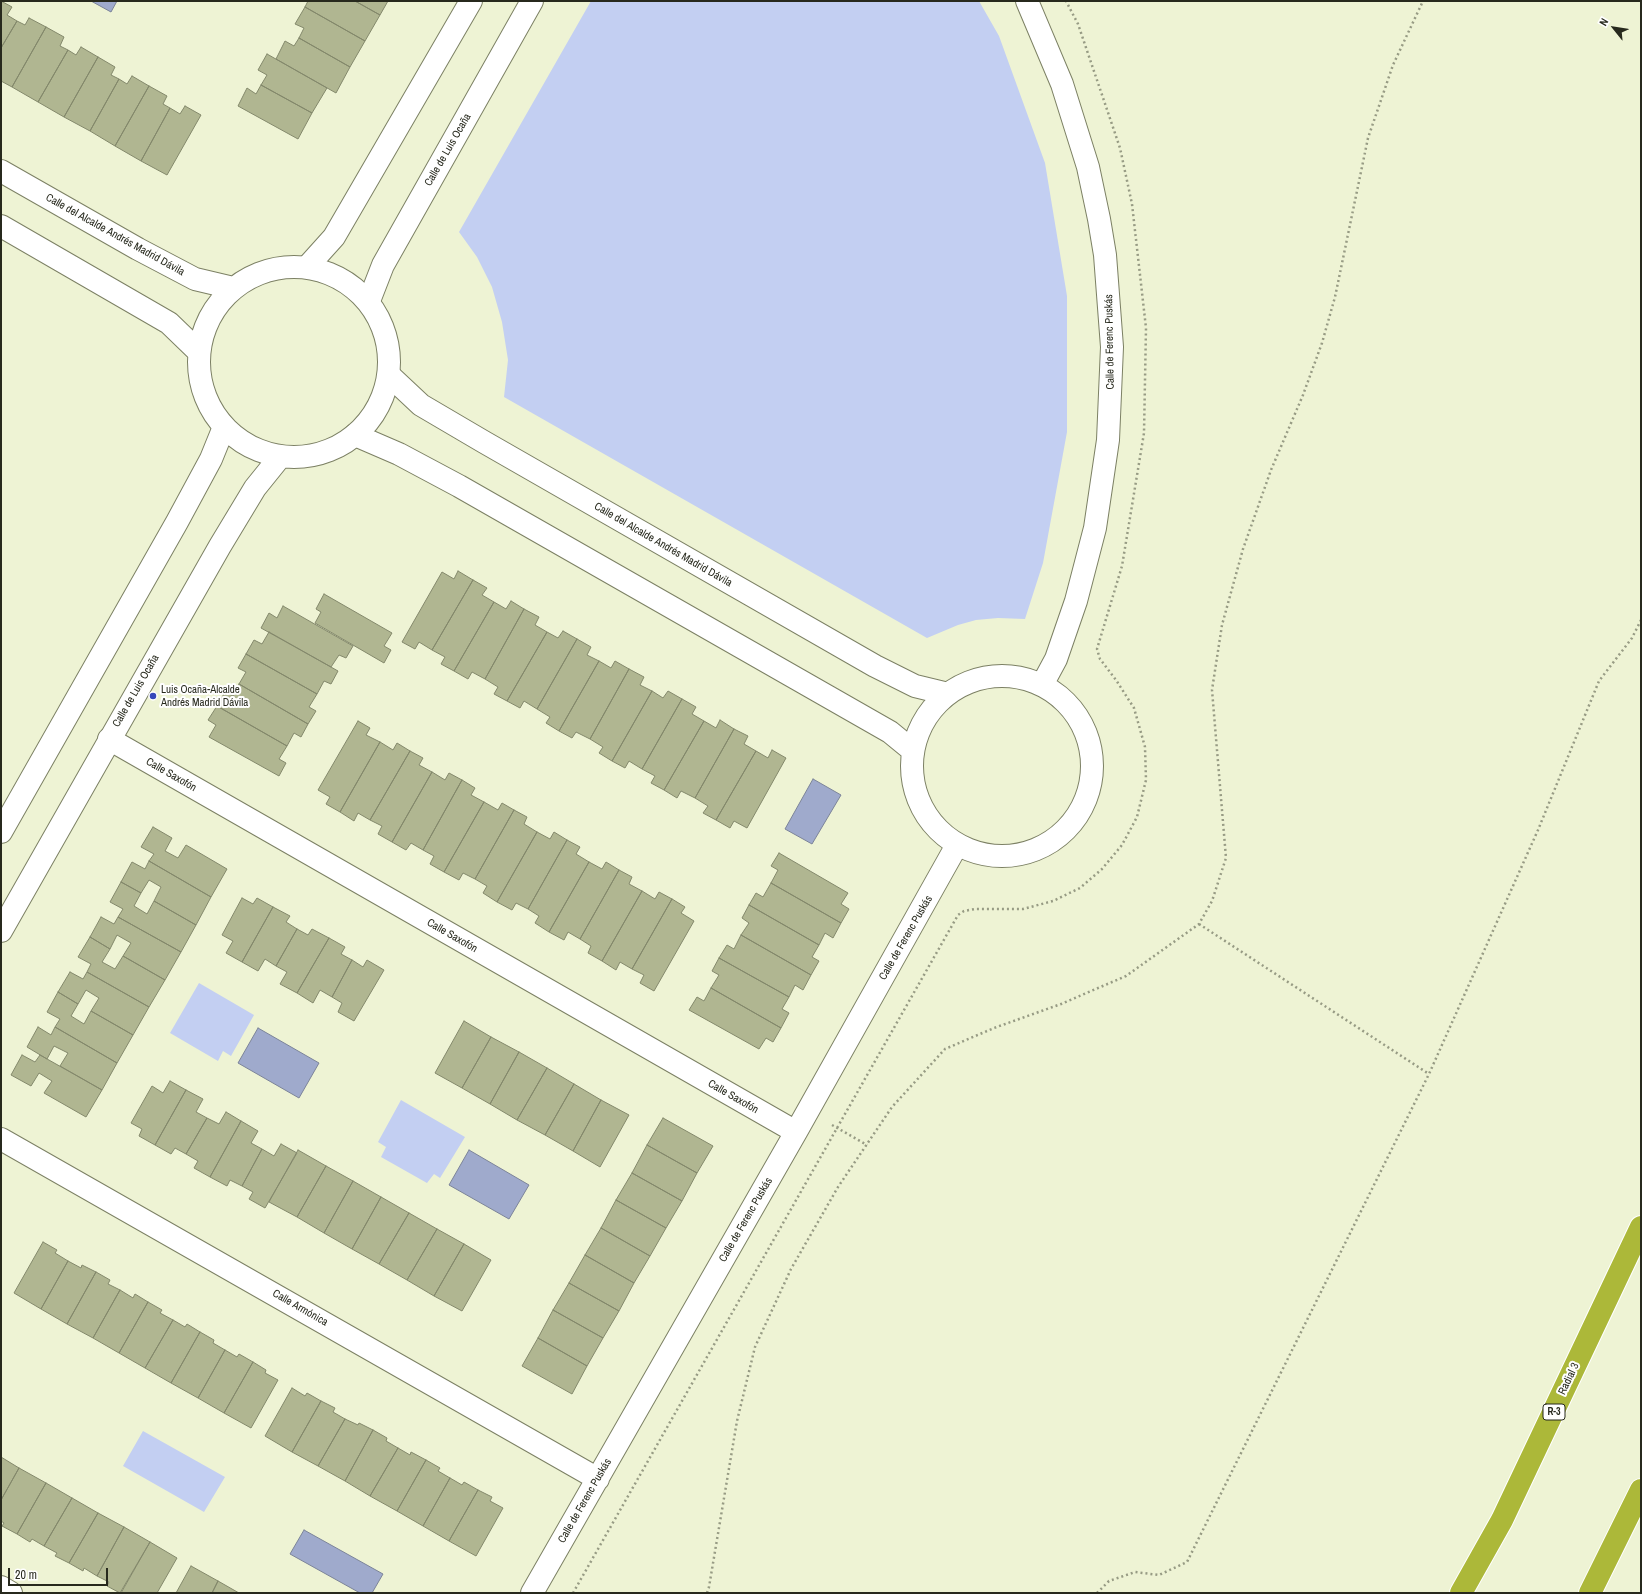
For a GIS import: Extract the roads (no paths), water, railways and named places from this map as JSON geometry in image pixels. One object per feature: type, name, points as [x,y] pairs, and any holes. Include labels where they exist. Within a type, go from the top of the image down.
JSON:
[{"type":"highway","name":"Radial 3","points":[[1461,1593],[1502,1520],[1641,1228]]},
{"type":"highway","points":[[1590,1593],[1641,1490]]},
{"type":"street","points":[[307,267],[334,237],[471,1]]},
{"type":"street","name":"Calle de Luis Ocaña","points":[[369,301],[387,259],[532,1]]},
{"type":"street","name":"Calle de Ferenc Puskás","points":[[1027,1],[1062,84],[1088,167],[1100,219],[1105,255],[1112,347],[1108,440],[1095,528],[1076,601],[1056,659],[1042,685]]},
{"type":"street","name":"Calle del Alcalde Andrés Madrid Dávila","points":[[1,171],[138,249],[195,279],[233,288]]},
{"type":"street","points":[[1,226],[169,323],[199,352]]},
{"type":"street","points":[[287,266],[307,267],[330,273],[351,284],[369,301],[380,318],[386,336],[390,356],[389,375],[382,398],[371,418],[355,435],[339,447],[320,454],[300,458],[280,457],[259,451],[240,441],[224,427],[212,410],[203,392],[199,372],[199,352],[205,328],[216,306],[233,288],[250,277],[268,270],[287,266]]},
{"type":"street","name":"Calle del Alcalde Andrés Madrid Dávila","points":[[389,375],[422,405],[861,658],[915,686],[948,694]]},
{"type":"street","points":[[1,832],[177,522],[211,460],[224,427]]},
{"type":"street","points":[[355,435],[399,454],[459,486],[890,732],[912,750]]},
{"type":"street","name":"Calle de Luis Ocaña","points":[[1,931],[220,546],[256,488],[280,457]]},
{"type":"street","points":[[1010,676],[1024,678],[1042,685],[1060,697],[1075,713],[1086,733],[1090,747],[1092,776],[1086,797],[1076,817],[1061,834],[1043,846],[1022,854],[1000,856],[978,854],[957,845],[938,830],[930,821],[920,805],[914,787],[911,769],[912,750],[920,729],[928,716],[948,694],[965,684],[984,677],[1010,676]]},
{"type":"street","name":"Calle Saxofón","points":[[109,739],[796,1132]]},
{"type":"street","name":"Calle de Ferenc Puskás","points":[[532,1593],[796,1132],[957,845]]},
{"type":"street","name":"Calle Armónica","points":[[1,1139],[598,1479]]},
{"type":"street","points":[[1,1587],[11,1593]]},
{"type":"place","name":"Luis Ocaña-Alcalde Andrés Madrid Dávila","points":[[153,696]]}]
